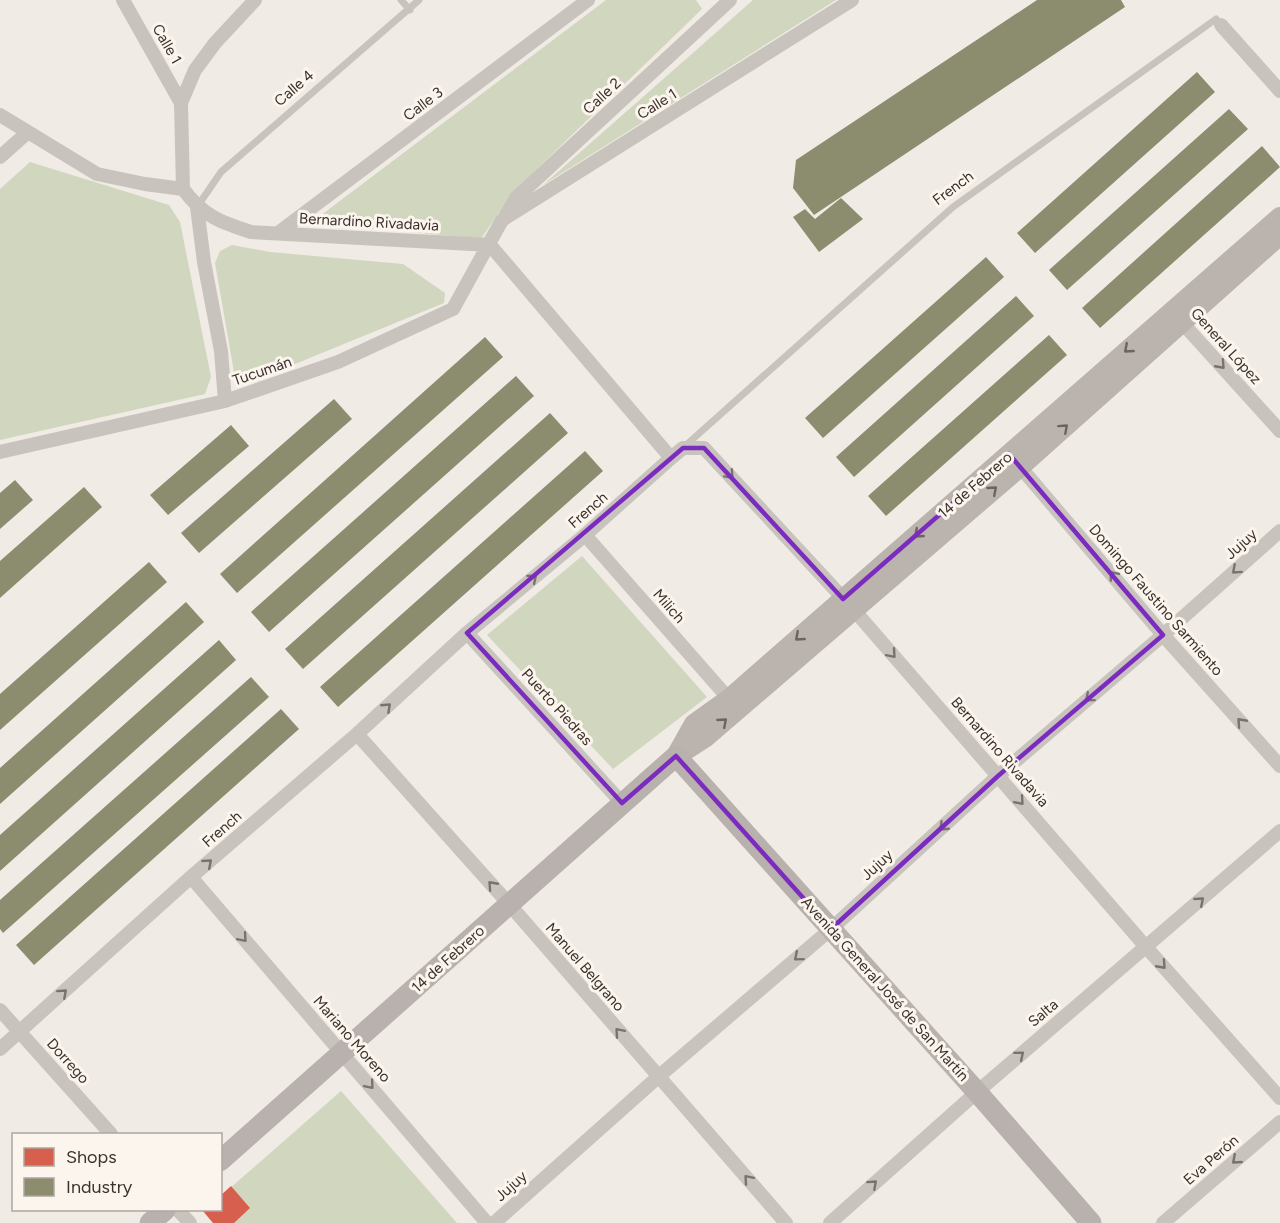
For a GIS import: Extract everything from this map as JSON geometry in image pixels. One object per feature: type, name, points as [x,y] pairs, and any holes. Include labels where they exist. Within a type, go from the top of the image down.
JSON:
[{"type":"main road","name":"14 de Febrero","points":[[222,1159],[622,803],[676,756],[706,737],[849,605],[1177,316],[1280,216]]},
{"type":"main road","name":"14 de Febrero","points":[[1177,316],[1280,235]]},
{"type":"main road","name":"14 de Febrero","points":[[676,756],[694,724],[849,605]]},
{"type":"main road","name":"Avenida General José de San Martín","points":[[676,756],[977,1092],[1091,1223]]},
{"type":"main road","points":[[150,1223],[163,1211]]},
{"type":"street","name":"Calle 1","points":[[123,0],[182,104]]},
{"type":"street","points":[[0,115],[97,174],[183,189],[182,104],[195,70],[215,43],[255,0]]},
{"type":"street","name":"Calle 3","points":[[278,233],[588,0]]},
{"type":"street","name":"Calle 1","points":[[502,220],[852,0]]},
{"type":"street","name":"Calle 2","points":[[502,220],[516,198],[723,3]]},
{"type":"street","points":[[1219,22],[1280,91]]},
{"type":"street","points":[[0,157],[28,132]]},
{"type":"street","name":"Bernardino Rivadavia","points":[[183,189],[196,207],[225,224],[251,232],[490,245]]},
{"type":"street","points":[[196,207],[221,351],[225,401]]},
{"type":"street","points":[[502,220],[490,245],[671,458]]},
{"type":"street","name":"Tucumán","points":[[0,452],[225,401],[338,362],[453,309],[490,245]]},
{"type":"street","name":"General López","points":[[1177,316],[1280,431]]},
{"type":"street","name":"Bernardino Rivadavia","points":[[683,448],[704,448],[849,605],[1280,1098]]},
{"type":"street","name":"French","points":[[0,1049],[191,877],[357,734],[467,633],[585,535],[683,448]]},
{"type":"street","name":"Domingo Faustino Sarmiento","points":[[1015,461],[1163,635],[1280,766]]},
{"type":"street","name":"Jujuy","points":[[495,1223],[658,1077],[831,929],[998,776],[1280,531]]},
{"type":"street","name":"Milich","points":[[585,535],[729,699]]},
{"type":"street","name":"Puerto Piedras","points":[[467,633],[622,803]]},
{"type":"street","name":"Manuel Belgrano","points":[[357,734],[509,904],[786,1223]]},
{"type":"street","name":"Salta","points":[[830,1223],[977,1092],[1280,831]]},
{"type":"street","name":"Mariano Moreno","points":[[191,877],[487,1223]]},
{"type":"street","name":"Dorrego","points":[[0,1010],[110,1133]]},
{"type":"street","name":"Eva Perón","points":[[1163,1223],[1280,1122]]},
{"type":"street","points":[[180,1211],[190,1223]]},
{"type":"lane","points":[[401,0],[410,10]]},
{"type":"lane","name":"Calle 4","points":[[196,207],[221,171],[419,0]]},
{"type":"lane","name":"French","points":[[683,448],[953,207],[1219,22]]},
{"type":"highlighted area","points":[[683,448],[704,448],[843,599],[1009,454],[1163,635],[998,776],[831,929],[676,756],[622,803],[467,633]]},
{"type":"green space","points":[[606,0],[696,0],[702,9],[510,195],[481,239],[312,222]]},
{"type":"green space","points":[[753,0],[836,0],[543,185]]},
{"type":"green space","points":[[30,162],[169,205],[180,222],[211,377],[205,394],[0,440],[0,189]]},
{"type":"green space","points":[[232,245],[270,252],[403,264],[445,293],[444,303],[273,373],[248,379],[234,372],[215,263],[220,251]]},
{"type":"green space","points":[[582,556],[707,697],[613,769],[487,635]]},
{"type":"green space","points":[[341,1091],[457,1223],[213,1223],[203,1211],[222,1211],[222,1195]]},
{"type":"building: Shops","points":[[231,1186],[250,1208],[234,1223],[213,1223],[203,1211],[222,1211],[222,1194]]},
{"type":"building: Industry","points":[[1037,0],[1121,0],[1125,7],[814,215],[793,188],[796,160]]},
{"type":"building: Industry","points":[[1197,72],[1215,92],[1035,253],[1017,233]]},
{"type":"building: Industry","points":[[1229,109],[1248,129],[1067,290],[1049,270]]},
{"type":"building: Industry","points":[[1262,146],[1280,167],[1100,328],[1082,308]]},
{"type":"building: Industry","points":[[841,198],[863,219],[819,252],[793,217],[805,209],[815,219]]},
{"type":"building: Industry","points":[[986,257],[1004,277],[823,438],[805,418]]},
{"type":"building: Industry","points":[[1016,296],[1034,316],[854,477],[836,457]]},
{"type":"building: Industry","points":[[1049,335],[1067,355],[886,516],[868,496]]},
{"type":"building: Industry","points":[[485,337],[503,357],[237,593],[220,574]]},
{"type":"building: Industry","points":[[516,376],[534,396],[269,632],[251,612]]},
{"type":"building: Industry","points":[[334,399],[352,419],[199,553],[181,533]]},
{"type":"building: Industry","points":[[550,413],[568,433],[303,669],[285,649]]},
{"type":"building: Industry","points":[[231,425],[249,446],[168,515],[150,495]]},
{"type":"building: Industry","points":[[585,451],[603,471],[338,707],[320,687]]},
{"type":"building: Industry","points":[[15,480],[33,500],[0,529],[0,493]]},
{"type":"building: Industry","points":[[84,487],[102,507],[0,598],[0,561]]},
{"type":"building: Industry","points":[[149,562],[167,582],[0,730],[0,694]]},
{"type":"building: Industry","points":[[186,602],[204,622],[0,804],[0,768]]},
{"type":"building: Industry","points":[[219,640],[236,660],[0,871],[0,835]]},
{"type":"building: Industry","points":[[251,677],[269,697],[3,933],[0,929],[0,900]]},
{"type":"building: Industry","points":[[281,709],[299,729],[34,965],[16,945]]}]
